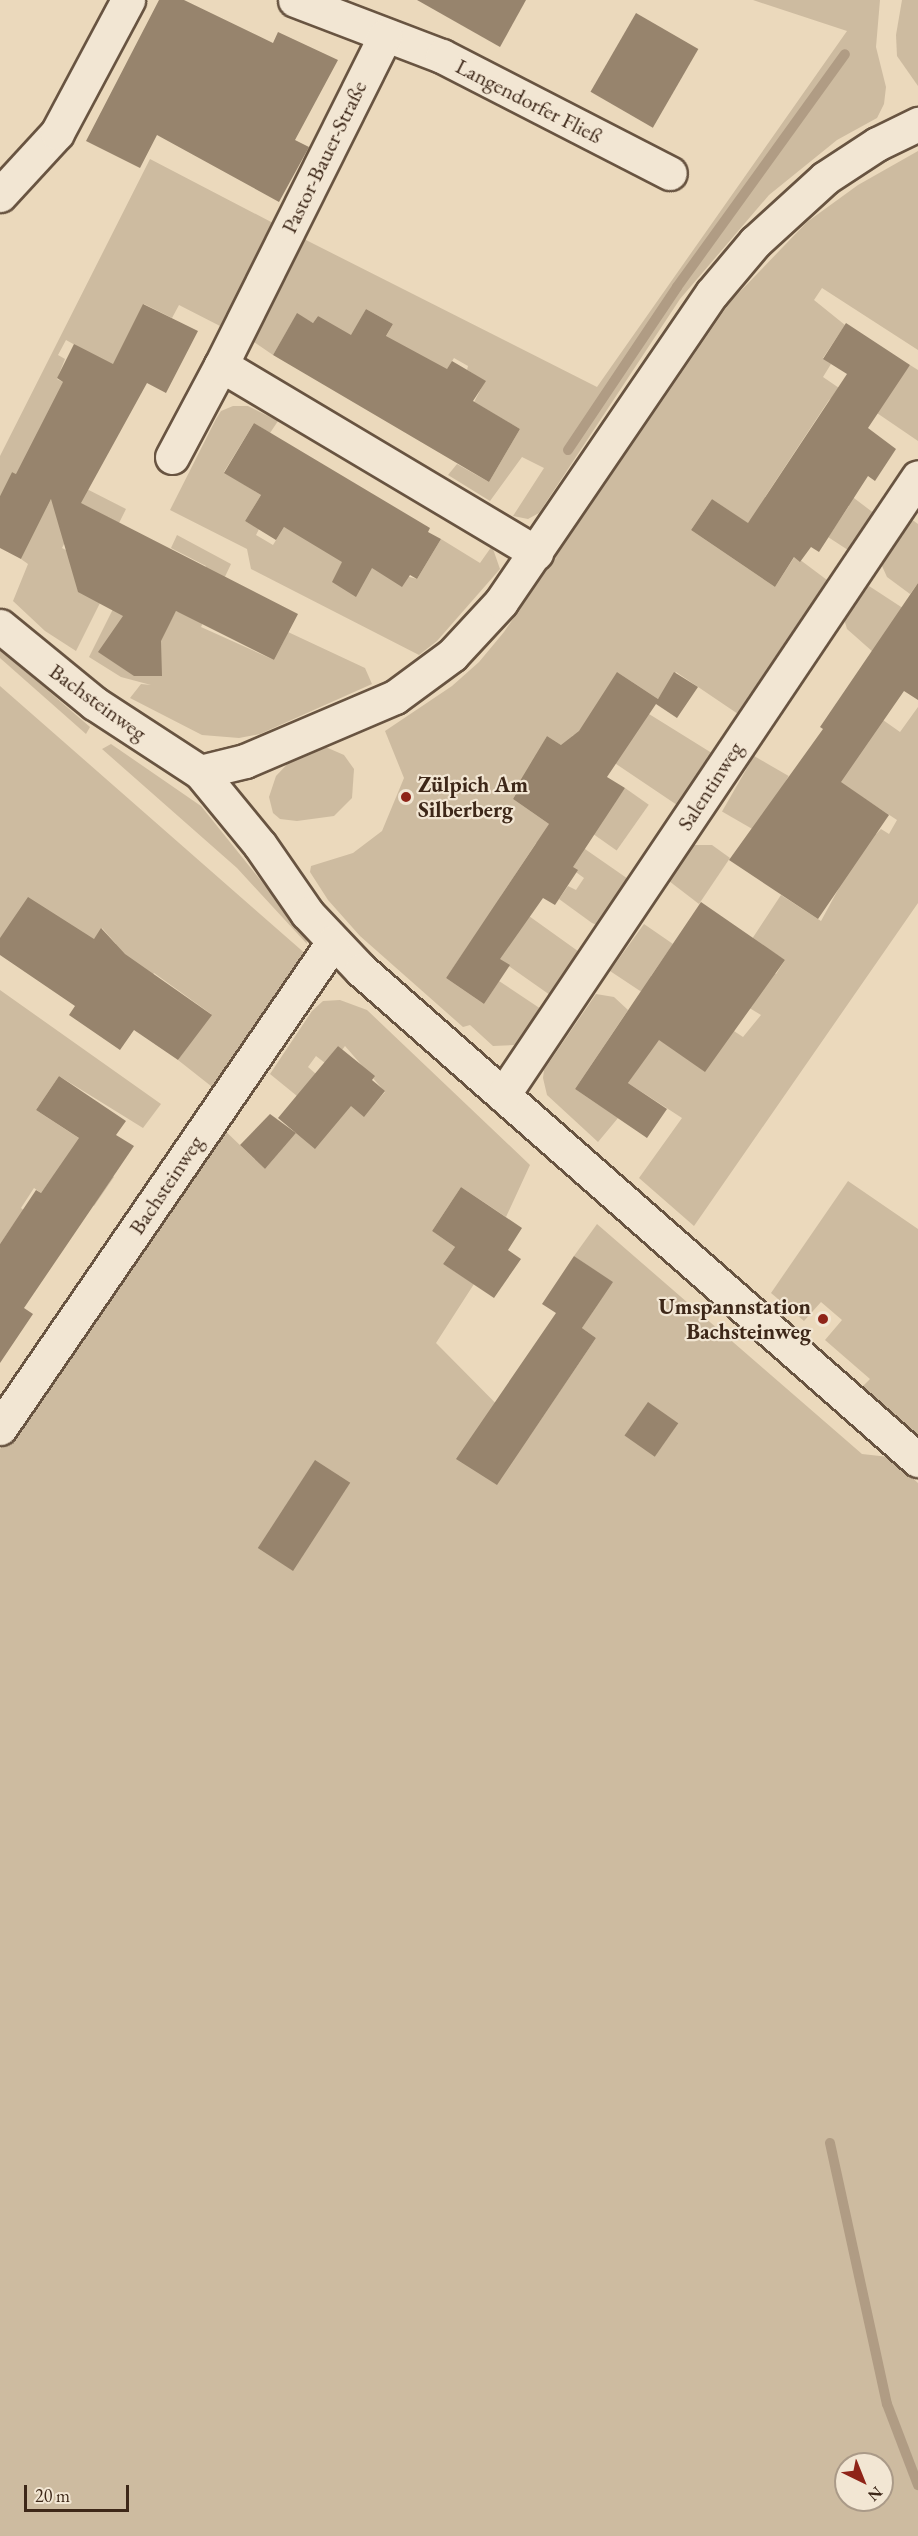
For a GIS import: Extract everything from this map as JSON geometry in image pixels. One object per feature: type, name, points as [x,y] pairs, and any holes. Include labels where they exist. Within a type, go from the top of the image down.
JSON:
[{"type":"street","points":[[0,195],[57,133],[128,0]]},
{"type":"street","points":[[295,0],[385,36]]},
{"type":"street","name":"Langendorfer Fließ","points":[[385,36],[442,56],[670,173]]},
{"type":"street","name":"Pastor-Bauer-Straße","points":[[172,457],[221,365],[385,36]]},
{"type":"street","points":[[200,772],[267,752],[324,724],[395,697],[430,674],[472,635],[536,553],[711,293],[754,242],[825,178],[877,144],[918,124]]},
{"type":"street","points":[[221,365],[536,553]]},
{"type":"street","name":"Salentinweg","points":[[503,1095],[918,477]]},
{"type":"street","name":"Bachsteinweg","points":[[0,626],[94,704],[200,772],[333,942],[503,1095],[918,1460]]},
{"type":"street","name":"Bachsteinweg","points":[[0,1428],[333,942]]},
{"type":"shaded area","points":[[753,0],[880,0],[876,47],[886,87],[884,104],[877,118],[837,140],[769,195],[680,299],[539,513],[528,519],[513,516],[544,468],[522,457],[490,501],[448,475],[457,464],[489,482],[520,429],[474,402],[485,381],[467,370],[468,366],[454,358],[444,374],[371,363],[393,324],[366,309],[348,343],[318,316],[313,323],[297,314],[273,355],[254,342],[304,239],[597,387],[847,31]]},
{"type":"shaded area","points":[[902,0],[918,0],[918,86],[897,56],[896,35]]},
{"type":"shaded area","points":[[918,151],[918,350],[822,288],[814,300],[845,325],[823,358],[831,364],[823,377],[842,390],[829,400],[765,497],[800,521],[775,542],[712,499],[691,530],[775,587],[795,556],[831,583],[741,716],[676,672],[658,699],[617,672],[649,714],[715,755],[680,807],[573,735],[567,749],[547,736],[513,799],[631,881],[602,927],[592,923],[559,899],[568,886],[576,890],[584,878],[536,843],[501,896],[582,954],[550,995],[472,940],[446,978],[484,1004],[499,981],[541,1009],[514,1045],[493,1046],[470,1025],[463,1027],[360,936],[328,900],[310,872],[311,866],[353,853],[382,831],[404,778],[385,731],[452,686],[479,662],[504,632],[730,302],[807,222],[858,185]]},
{"type":"shaded area","points":[[150,159],[273,223],[220,326],[179,305],[172,318],[144,304],[113,366],[66,340],[58,355],[65,359],[57,379],[79,390],[75,483],[126,509],[119,523],[84,505],[62,548],[114,575],[76,651],[45,631],[13,601],[28,564],[21,559],[54,493],[12,472],[0,496],[0,456]]},
{"type":"shaded area","points":[[910,365],[918,370],[918,441],[874,411]]},
{"type":"shaded area","points":[[233,406],[248,406],[278,421],[270,433],[254,423],[224,472],[261,495],[245,521],[259,529],[256,535],[273,545],[284,527],[367,565],[417,579],[441,539],[480,563],[492,546],[500,569],[437,641],[419,655],[251,569],[247,549],[170,510],[216,419],[221,411]]},
{"type":"shaded area","points":[[846,492],[875,514],[851,552],[828,537],[849,506]]},
{"type":"shaded area","points":[[911,519],[918,524],[918,583],[910,594],[887,577],[882,566]]},
{"type":"shaded area","points":[[177,535],[231,564],[201,627],[274,660],[288,632],[365,668],[372,684],[260,734],[239,738],[202,735],[130,698],[141,684],[151,685],[121,677],[89,657],[116,603],[170,622],[176,611],[182,613],[206,566],[171,548]]},
{"type":"shaded area","points":[[869,586],[918,618],[873,652],[847,629],[844,619]]},
{"type":"shaded area","points":[[0,649],[90,727],[86,734],[0,658]]},
{"type":"shaded area","points":[[0,686],[308,956],[216,1090],[178,1060],[211,1014],[154,973],[120,1019],[79,999],[116,944],[102,928],[81,958],[0,938]]},
{"type":"shaded area","points":[[918,707],[918,903],[694,1226],[639,1178],[682,1118],[628,1083],[662,1033],[723,1046],[610,971],[644,924],[673,944],[651,976],[743,1037],[761,1015],[700,978],[732,945],[776,974],[785,960],[752,939],[781,895],[821,921],[839,888],[811,869],[842,811],[876,834],[881,829],[889,834],[897,820],[830,776],[883,720],[900,732]]},
{"type":"shaded area","points":[[111,744],[201,806],[306,937],[307,944],[237,868],[102,749]]},
{"type":"shaded area","points":[[321,745],[344,755],[354,769],[352,798],[334,816],[297,821],[280,819],[273,813],[269,797],[276,776],[294,757]]},
{"type":"shaded area","points":[[754,756],[789,776],[757,831],[722,811]]},
{"type":"shaded area","points":[[625,788],[649,805],[617,851],[593,834]]},
{"type":"shaded area","points":[[694,845],[712,845],[730,858],[699,904],[669,881]]},
{"type":"shaded area","points":[[0,990],[161,1104],[143,1128],[59,1076],[36,1110],[103,1154],[95,1164],[114,1177],[94,1206],[52,1178],[41,1193],[34,1188],[21,1208],[27,1213],[13,1225],[0,1244]]},
{"type":"shaded area","points":[[596,994],[614,997],[628,1010],[575,1089],[618,1118],[598,1142],[547,1095],[543,1078],[544,1070]]},
{"type":"shaded area","points":[[340,1000],[367,1010],[530,1165],[506,1217],[461,1187],[432,1231],[455,1247],[443,1264],[474,1284],[436,1343],[529,1437],[596,1338],[582,1328],[612,1282],[574,1256],[597,1224],[862,1454],[889,1457],[918,1483],[918,2536],[0,2536],[0,1449],[219,1125],[265,1169],[296,1133],[351,1105],[364,1116],[385,1092],[345,1046],[342,1050],[338,1046],[325,1063],[316,1056],[308,1067],[316,1074],[297,1096],[270,1074],[312,1011],[323,1001]]},
{"type":"shaded area","points":[[848,1181],[918,1229],[918,1439],[861,1388],[870,1379],[825,1340],[842,1320],[821,1302],[804,1321],[771,1293]]},
{"type":"building","points":[[159,0],[184,0],[273,43],[278,32],[338,60],[295,140],[309,147],[279,202],[157,135],[140,168],[86,141]]},
{"type":"building","points":[[417,0],[526,0],[500,47]]},
{"type":"building","points":[[636,13],[698,49],[653,128],[590,92]]},
{"type":"building","points":[[143,304],[198,331],[166,393],[147,383],[81,503],[298,614],[274,660],[176,611],[161,641],[162,676],[134,676],[98,652],[123,616],[78,592],[51,499],[21,559],[0,548],[0,496],[12,472],[16,474],[63,382],[57,378],[74,344],[113,364]]},
{"type":"building","points":[[366,309],[393,324],[386,336],[447,369],[452,361],[486,381],[473,401],[520,429],[489,482],[273,355],[297,313],[313,323],[318,316],[351,335]]},
{"type":"building","points":[[846,323],[910,365],[868,428],[896,449],[875,481],[868,476],[819,552],[811,547],[800,562],[794,557],[775,587],[691,530],[712,499],[748,523],[847,374],[823,359]]},
{"type":"building","points":[[254,423],[430,528],[428,532],[441,539],[417,579],[410,575],[402,587],[372,568],[356,597],[332,582],[342,562],[284,527],[276,540],[245,521],[261,495],[224,473]]},
{"type":"building","points":[[918,583],[918,700],[904,691],[841,782],[889,815],[818,919],[729,860],[823,729],[820,727]]},
{"type":"building","points":[[617,672],[658,699],[674,672],[698,687],[677,718],[656,704],[607,777],[625,788],[573,867],[578,870],[555,905],[543,898],[500,959],[510,965],[484,1004],[446,978],[549,824],[513,799],[520,787],[517,786],[547,736],[561,745],[579,731]]},
{"type":"building","points":[[28,897],[94,939],[101,928],[125,954],[212,1015],[178,1060],[134,1030],[120,1050],[69,1015],[75,1006],[0,955],[0,938]]},
{"type":"building","points":[[701,902],[785,960],[705,1072],[659,1040],[628,1083],[667,1109],[647,1138],[575,1089]]},
{"type":"building","points":[[338,1046],[375,1076],[372,1080],[385,1091],[364,1117],[351,1106],[315,1149],[278,1118]]},
{"type":"building","points":[[59,1076],[126,1121],[116,1135],[134,1146],[24,1308],[33,1314],[0,1363],[0,1244],[36,1190],[41,1193],[79,1138],[36,1110]]},
{"type":"building","points":[[270,1114],[296,1133],[265,1169],[240,1145]]},
{"type":"building","points":[[461,1187],[522,1228],[508,1250],[521,1259],[494,1298],[443,1264],[455,1247],[432,1231]]},
{"type":"building","points":[[574,1256],[613,1282],[582,1328],[596,1338],[497,1485],[456,1459],[556,1313],[542,1304]]},
{"type":"building","points":[[648,1402],[678,1423],[655,1457],[624,1436]]},
{"type":"building","points":[[315,1460],[350,1483],[293,1571],[258,1548]]},
{"type":"waterway","points":[[568,450],[677,287],[845,54]]},
{"type":"waterway","points":[[830,2143],[887,2404],[918,2485]]},
{"type":"place","name":"Zülpich Am Silberberg","points":[[406,797]]},
{"type":"place","name":"Umspannstation Bachsteinweg","points":[[823,1319]]}]
